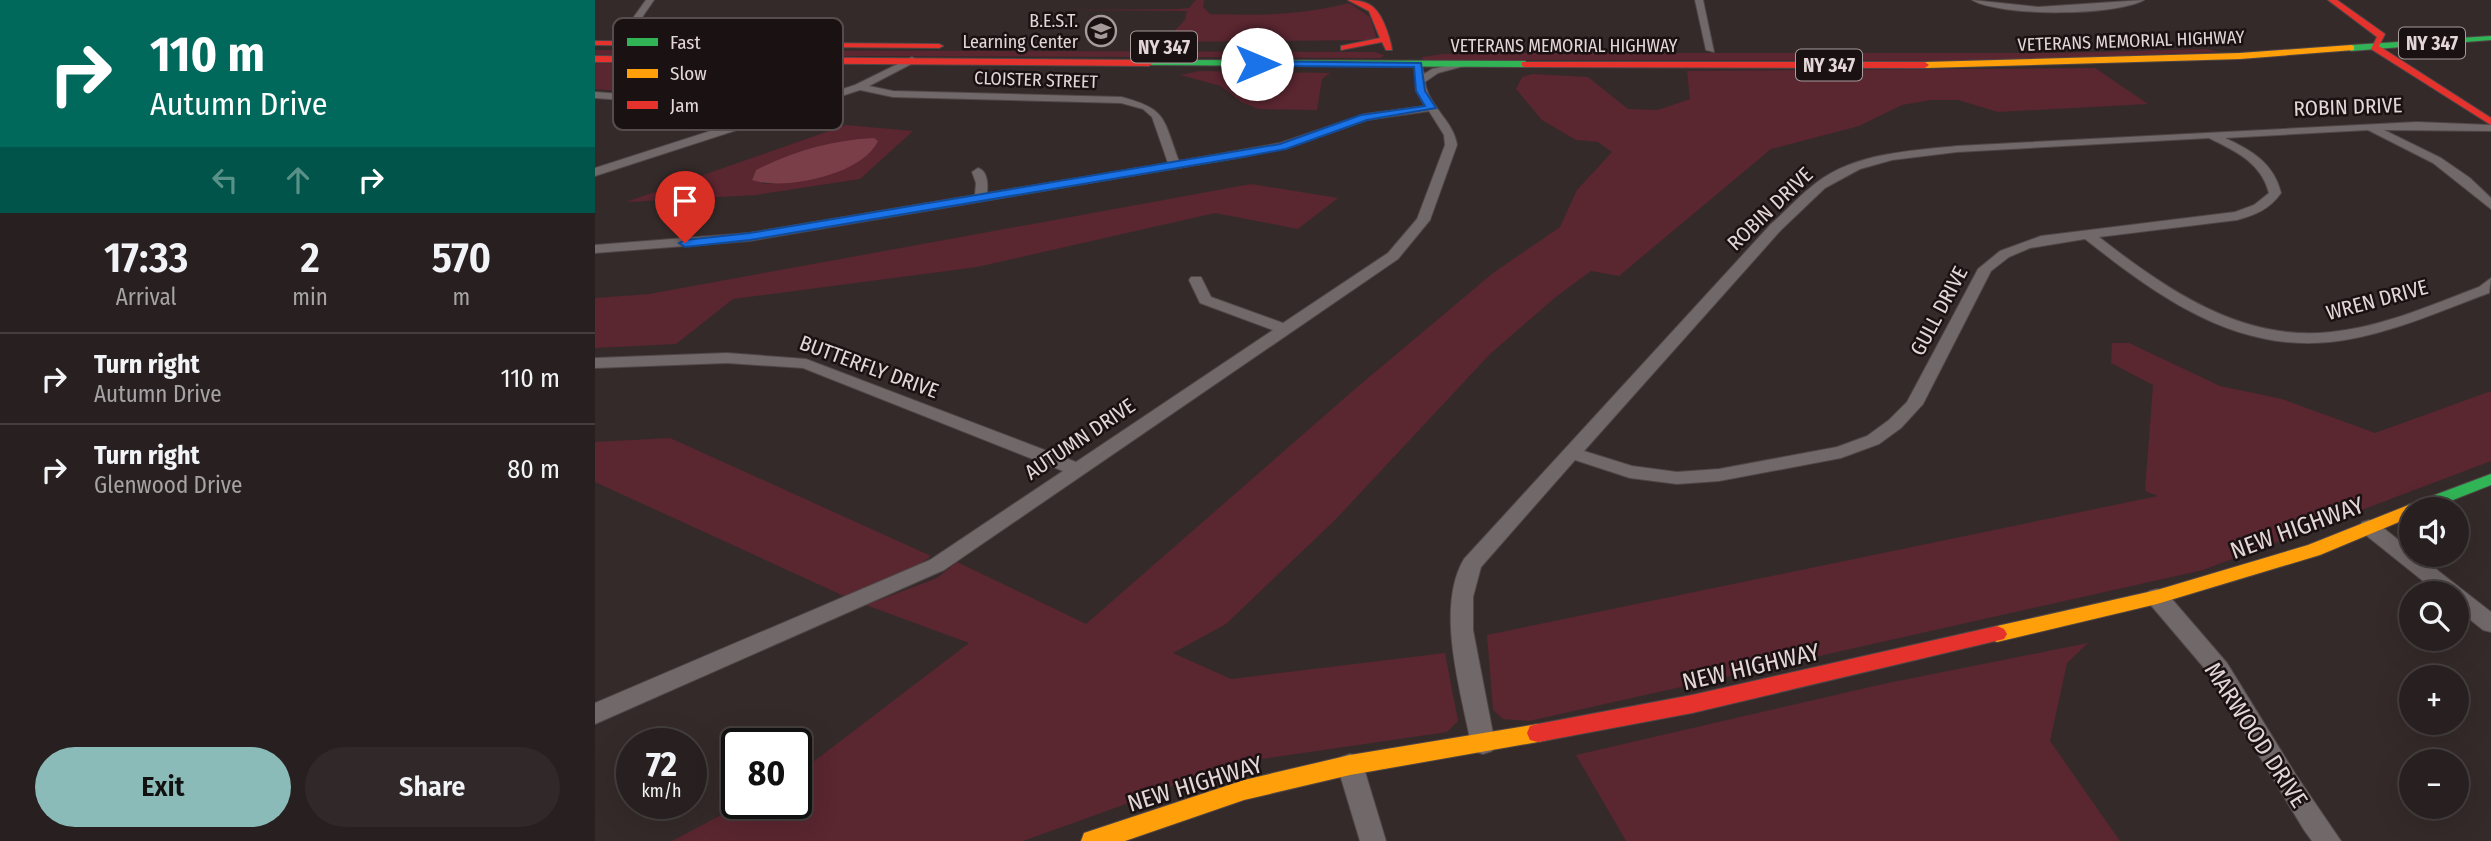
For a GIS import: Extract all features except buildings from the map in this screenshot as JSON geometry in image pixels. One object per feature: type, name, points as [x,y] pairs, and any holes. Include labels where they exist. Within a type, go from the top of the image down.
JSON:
[{"type":"main road","points":[[1295,64],[1376,61],[1387,57],[1388,43],[1372,10],[1352,0]]},
{"type":"main road","points":[[2332,0],[2378,42],[2491,122]]},
{"type":"main road","name":"VETERANS MEMORIAL HIGHWAY","points":[[843,60],[1295,64],[1419,73],[1463,65],[2009,64],[2208,58],[2491,29]]},
{"type":"main road","name":"VETERANS MEMORIAL HIGHWAY","points":[[939,46],[1344,48],[1388,43],[1493,48],[1711,50],[2110,48],[2491,38]]},
{"type":"main road","points":[[595,45],[613,44]]},
{"type":"main road","points":[[595,45],[613,45]]},
{"type":"main road","points":[[843,45],[939,46]]},
{"type":"main road","points":[[843,46],[939,46]]},
{"type":"main road","points":[[1419,73],[1418,57],[1425,54],[1493,48]]},
{"type":"main road","name":"VETERANS MEMORIAL HIGHWAY","points":[[595,58],[613,58]]},
{"type":"main road","name":"NEW HIGHWAY","points":[[2446,497],[2491,479]]},
{"type":"main road","name":"NEW HIGHWAY","points":[[1093,841],[1244,790],[1350,765],[1483,744],[1692,704],[2157,597],[2314,551],[2399,515]]},
{"type":"street","points":[[637,18],[650,0]]},
{"type":"street","points":[[1699,0],[1711,50]]},
{"type":"street","points":[[1976,0],[2005,8],[2059,11],[2140,0]]},
{"type":"street","points":[[843,92],[912,61]]},
{"type":"street","name":"AUTUMN DRIVE","points":[[595,714],[937,565],[1393,256],[1423,220],[1451,145],[1450,135],[1421,91],[1419,73]]},
{"type":"street","name":"CLOISTER STREET","points":[[859,87],[893,94],[1121,100],[1147,107],[1157,117],[1175,165]]},
{"type":"street","points":[[595,95],[613,96]]},
{"type":"street","points":[[595,249],[736,239],[1175,165],[1283,146],[1365,117],[1431,108]]},
{"type":"street","name":"ROBIN DRIVE","points":[[1483,744],[1462,630],[1462,597],[1471,564],[1776,227],[1821,185],[1856,166],[1892,157],[1957,149],[2417,125],[2491,128]]},
{"type":"street","points":[[2370,127],[2438,161],[2466,181],[2491,205]]},
{"type":"street","points":[[595,172],[725,130]]},
{"type":"street","name":"GULL DRIVE","points":[[1571,453],[1630,472],[1677,478],[1719,475],[1841,452],[1873,440],[1895,424],[1915,404],[1985,269],[1998,257],[2016,247],[2041,240],[2237,216],[2256,210],[2269,202],[2276,193],[2274,182],[2267,171],[2244,152],[2211,135]]},
{"type":"street","points":[[978,172],[982,183],[981,196]]},
{"type":"street","name":"WREN DRIVE","points":[[2085,233],[2179,301],[2234,323],[2295,336],[2330,337],[2380,325],[2484,290],[2491,282]]},
{"type":"street","points":[[1196,280],[1205,300],[1285,329]]},
{"type":"street","name":"BUTTERFLY DRIVE","points":[[595,363],[720,357],[776,359],[806,364],[1076,469]]},
{"type":"street","points":[[2369,527],[2437,581]]},
{"type":"street","name":"MARWOOD DRIVE","points":[[2157,597],[2225,678],[2250,724],[2327,841]]},
{"type":"street","points":[[2469,607],[2491,624]]},
{"type":"street","points":[[1350,765],[1373,841]]},
{"type":"shaded area","points":[[1196,0],[1204,0],[1203,7],[1210,14],[1228,15],[1297,12],[1349,3],[1370,17],[1377,40],[1164,42],[1185,20],[1187,11],[1070,10],[1178,9],[1189,8]]},
{"type":"shaded area","points":[[2207,49],[2219,52],[1997,61],[1423,60],[1422,57],[1443,54],[1531,53],[2059,53]]},
{"type":"shaded area","points":[[595,50],[613,50],[613,55],[595,55]]},
{"type":"shaded area","points":[[843,51],[1374,52],[1384,55],[1381,58],[843,56]]},
{"type":"shaded area","points":[[595,63],[613,63],[613,91],[595,89]]},
{"type":"shaded area","points":[[2095,68],[2148,104],[1998,112],[1958,100],[1931,100],[1902,105],[1859,126],[1771,149],[1619,276],[1591,271],[1557,296],[1490,354],[1335,520],[1226,624],[1173,653],[1231,679],[1445,653],[1458,721],[1447,732],[1221,765],[1148,796],[1023,841],[672,841],[721,815],[721,819],[812,819],[812,763],[969,643],[866,605],[937,578],[957,562],[1086,624],[1355,389],[1493,273],[1560,227],[1577,190],[1612,152],[1598,142],[1576,140],[1542,120],[1516,89],[1522,77],[1532,74],[1588,77],[1628,109],[1658,110],[1690,99],[1687,71]]},
{"type":"shaded area","points":[[1199,71],[1330,73],[1322,79],[1317,110],[1259,109],[1241,102],[1221,86],[1180,75]]},
{"type":"shaded area","points":[[846,125],[913,131],[860,179],[756,195],[626,202],[832,130],[843,130]],"holes":[[[805,150],[819,178],[765,184],[752,179],[756,170]]]},
{"type":"shaded area","points":[[874,138],[878,141],[869,153],[840,171],[783,183],[752,180],[756,170],[784,157],[828,144]]},
{"type":"shaded area","points":[[1251,184],[1338,198],[1298,229],[1215,213],[977,267],[733,299],[676,344],[595,348],[595,298],[649,294]]},
{"type":"shaded area","points":[[2112,343],[2129,343],[2220,386],[2282,399],[2375,433],[2491,391],[2491,461],[2203,570],[1529,721],[1503,719],[1493,710],[1487,635],[2158,496],[2145,491],[2153,385],[2111,363]]},
{"type":"shaded area","points":[[670,438],[931,556],[916,567],[844,596],[595,482],[595,442]]},
{"type":"shaded area","points":[[2088,643],[2067,663],[2050,741],[2120,841],[1626,841],[1576,755],[1883,684]]},
{"type":"traffic: fast","points":[[2351,48],[2491,38]]},
{"type":"traffic: fast","points":[[1149,63],[1525,64]]},
{"type":"traffic: fast","points":[[2445,497],[2491,479]]},
{"type":"traffic: slow","points":[[1925,65],[2240,56],[2351,48]]},
{"type":"traffic: slow","points":[[1997,634],[2157,597],[2314,550],[2399,515]]},
{"type":"traffic: slow","points":[[1093,841],[1244,790],[1350,765],[1538,733]]},
{"type":"traffic: jam","points":[[1352,0],[1372,10],[1389,48]]},
{"type":"traffic: jam","points":[[2332,0],[2382,36],[2374,47],[2491,122]]},
{"type":"traffic: jam","points":[[1344,48],[1387,39]]},
{"type":"traffic: jam","points":[[595,43],[613,43]]},
{"type":"traffic: jam","points":[[843,45],[939,46]]},
{"type":"traffic: jam","points":[[595,59],[613,59]]},
{"type":"traffic: jam","points":[[843,61],[1149,63]]},
{"type":"traffic: jam","points":[[1525,64],[1925,65]]},
{"type":"traffic: jam","points":[[1538,733],[1692,704],[1997,634]]},
{"type":"place","name":"B.E.S.T. Learning Center","points":[[1101,31]]},
{"type":"route","points":[[685,243],[750,237],[1243,154],[1283,146],[1365,117],[1431,108],[1421,91],[1418,65],[1257,64]]}]
